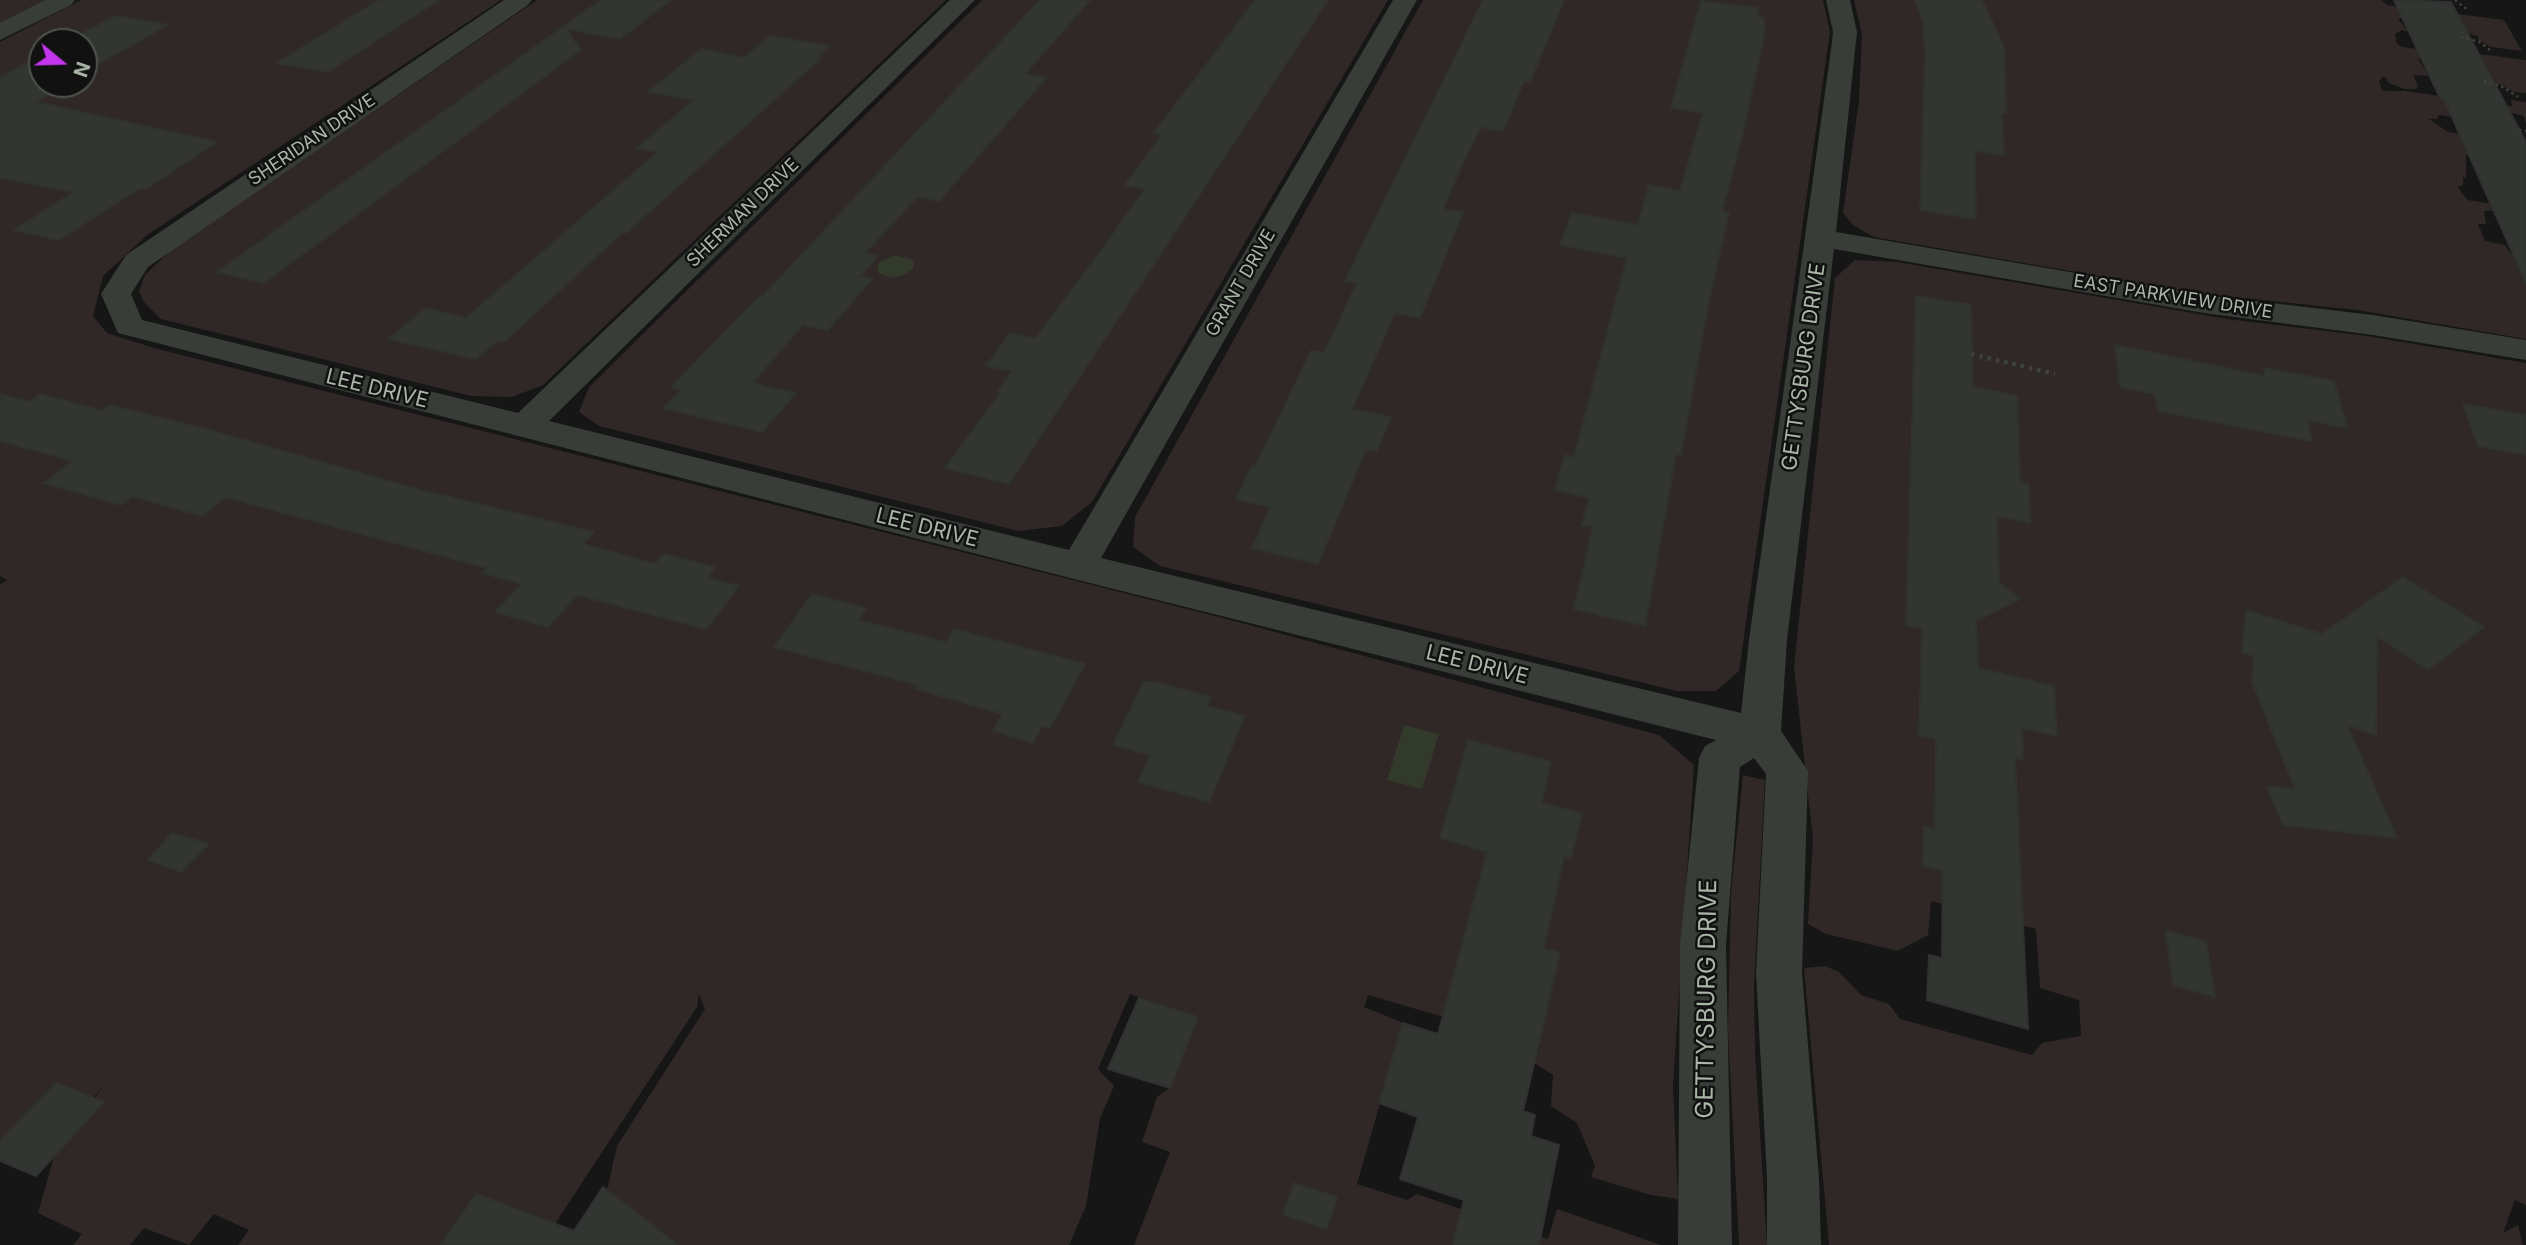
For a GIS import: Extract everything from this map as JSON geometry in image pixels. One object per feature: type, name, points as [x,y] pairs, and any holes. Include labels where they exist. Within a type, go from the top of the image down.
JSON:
[{"type":"street","points":[[0,33],[63,0]]},
{"type":"street","name":"SHERIDAN DRIVE","points":[[116,294],[137,261],[179,230],[520,0]]},
{"type":"street","name":"SHERMAN DRIVE","points":[[524,426],[962,0]]},
{"type":"street","name":"GRANT DRIVE","points":[[1078,566],[1405,0]]},
{"type":"street","name":"GETTYSBURG DRIVE","points":[[1705,1245],[1703,945],[1720,758],[1760,734],[1766,652],[1821,238],[1845,32],[1838,0]]},
{"type":"street","name":"EAST PARKVIEW DRIVE","points":[[1821,238],[2204,304],[2373,325],[2526,350]]},
{"type":"street","name":"LEE DRIVE","points":[[116,294],[129,326],[1078,566],[1760,734]]},
{"type":"street","points":[[1760,734],[1787,771],[1779,973],[1794,1245]]},
{"type":"path","points":[[2455,0],[2468,10]]},
{"type":"path","points":[[2462,37],[2475,39],[2491,51]]},
{"type":"path","points":[[2484,81],[2501,86],[2518,97]]},
{"type":"path","points":[[2519,130],[2526,131]]},
{"type":"path","points":[[1971,354],[2055,374]]},
{"type":"shaded area","points":[[0,0],[48,0],[0,26]]},
{"type":"shaded area","points":[[81,0],[501,0],[147,235],[103,276],[93,316],[107,333],[154,348],[1219,617],[1659,735],[1694,765],[1673,1085],[1678,1199],[1651,1195],[1591,1177],[1595,1166],[1577,1123],[1551,1106],[1553,1075],[1534,1063],[1540,1045],[1368,995],[1364,1007],[1403,1023],[1357,1184],[1407,1200],[1417,1194],[1548,1239],[1557,1209],[1661,1245],[1463,1245],[1454,1242],[1453,1245],[1134,1245],[1170,1152],[1142,1142],[1157,1097],[1170,1088],[1197,1017],[1130,994],[1098,1069],[1114,1086],[1100,1118],[1086,1206],[1069,1245],[675,1245],[607,1190],[617,1146],[705,1009],[699,994],[697,1007],[555,1224],[476,1194],[440,1245],[238,1245],[249,1230],[214,1214],[189,1245],[144,1228],[130,1245],[73,1245],[82,1234],[38,1213],[54,1157],[103,1086],[93,1098],[55,1083],[0,1141],[0,585],[7,580],[0,576],[0,42]]},
{"type":"shaded area","points":[[537,0],[946,0],[543,385],[512,397],[471,396],[161,319],[144,302],[139,291],[145,275],[171,250]]},
{"type":"shaded area","points":[[982,0],[1388,0],[1092,502],[1062,526],[1018,531],[599,426],[579,412],[589,387]]},
{"type":"shaded area","points":[[1423,0],[1823,0],[1830,32],[1739,671],[1716,691],[1677,691],[1160,566],[1133,547],[1135,517]]},
{"type":"shaded area","points":[[1854,0],[2381,0],[2387,5],[2504,20],[2522,51],[2491,47],[2477,39],[2479,37],[2443,23],[2402,17],[2398,19],[2408,31],[2402,30],[2395,34],[2397,44],[2403,47],[2474,57],[2480,57],[2479,54],[2526,60],[2526,93],[2514,92],[2501,85],[2422,59],[2418,59],[2429,76],[2413,75],[2418,86],[2416,89],[2404,89],[2389,83],[2385,77],[2379,80],[2382,90],[2512,106],[2511,100],[2526,102],[2526,125],[2524,116],[2509,112],[2459,118],[2439,115],[2437,119],[2429,119],[2448,132],[2461,134],[2521,163],[2466,155],[2466,178],[2463,177],[2463,185],[2458,187],[2467,200],[2526,209],[2484,211],[2486,224],[2478,224],[2485,241],[2505,245],[2510,253],[2526,256],[2526,339],[2357,310],[2197,293],[1874,237],[1853,225],[1843,213],[1859,101],[1862,34]]},
{"type":"shaded area","points":[[894,255],[911,259],[914,262],[913,269],[892,278],[878,273],[878,263]]},
{"type":"shaded area","points":[[1855,260],[1897,262],[2227,319],[2367,336],[2526,363],[2526,1205],[2515,1200],[2503,1233],[2518,1225],[2523,1245],[1829,1245],[1804,968],[1825,966],[1839,972],[1861,995],[1889,1004],[1900,1019],[2032,1055],[2042,1043],[2081,1036],[2079,1000],[2040,988],[2036,929],[1931,901],[1928,935],[1898,951],[1826,934],[1808,924],[1813,839],[1794,667],[1835,278]]},
{"type":"shaded area","points":[[1404,725],[1439,734],[1422,789],[1387,780]]},
{"type":"shaded area","points":[[1743,775],[1765,780],[1754,986],[1755,1053],[1767,1245],[1739,1245],[1728,1030],[1731,893]]},
{"type":"building","points":[[379,0],[439,0],[328,72],[277,63]]},
{"type":"building","points":[[601,0],[671,0],[620,39],[566,29],[581,50],[264,283],[217,272]]},
{"type":"building","points":[[1040,0],[1090,0],[1025,74],[1046,78],[939,201],[917,197],[865,253],[878,256],[860,276],[872,279],[828,330],[803,325],[752,383],[796,393],[762,432],[663,408],[681,390],[671,387],[760,296],[763,296]]},
{"type":"building","points":[[1255,0],[1328,0],[1009,484],[945,468],[1001,392],[998,391],[1012,371],[986,366],[1010,333],[1035,339],[1102,249],[1145,189],[1125,185],[1162,135],[1154,133]]},
{"type":"building","points":[[1483,0],[1564,0],[1530,82],[1524,81],[1503,131],[1481,127],[1463,163],[1443,209],[1463,212],[1420,318],[1395,313],[1352,409],[1391,417],[1377,451],[1366,449],[1318,564],[1252,548],[1271,507],[1236,499],[1252,466],[1255,467],[1311,351],[1324,353],[1357,283],[1345,281]]},
{"type":"building","points":[[1915,0],[1982,0],[2004,47],[2004,155],[1975,151],[1976,219],[1920,210],[1925,55],[1923,21]]},
{"type":"building","points":[[2394,0],[2451,2],[2526,142],[2526,283],[2444,99],[2440,98]]},
{"type":"building","points":[[1701,1],[1758,8],[1758,17],[1764,18],[1764,36],[1722,212],[1729,213],[1708,305],[1681,455],[1676,454],[1645,626],[1574,609],[1593,527],[1582,525],[1589,498],[1555,490],[1565,455],[1574,457],[1627,258],[1560,245],[1572,213],[1638,225],[1649,185],[1680,191],[1703,113],[1671,108]]},
{"type":"building","points":[[115,16],[168,25],[98,64],[98,28],[92,28]]},
{"type":"building","points":[[770,36],[830,46],[817,57],[821,58],[626,233],[623,232],[504,342],[497,341],[476,359],[389,339],[426,308],[466,318],[658,152],[637,148],[694,100],[647,92],[702,49],[744,58]]},
{"type":"building","points":[[28,63],[28,98],[43,98],[36,102],[217,142],[146,189],[140,188],[59,240],[14,230],[74,192],[0,178],[0,78]]},
{"type":"building","points":[[1916,296],[1971,305],[1973,387],[2017,396],[2020,482],[2029,484],[2030,523],[1997,516],[1999,582],[2020,599],[1976,621],[1978,668],[2054,686],[2057,736],[2022,728],[2023,760],[2015,758],[2028,1029],[1927,1000],[1929,955],[1942,958],[1943,871],[1923,866],[1924,826],[1935,829],[1936,739],[1919,735],[1922,628],[1906,625]]},
{"type":"building","points":[[2115,345],[2265,376],[2264,368],[2334,381],[2347,428],[2307,420],[2312,441],[2158,411],[2155,394],[2120,387]]},
{"type":"building","points":[[0,394],[29,402],[40,394],[103,411],[110,405],[209,430],[417,489],[594,532],[583,544],[655,564],[664,554],[715,567],[707,578],[739,586],[706,629],[577,595],[548,627],[495,612],[522,584],[482,573],[487,568],[225,497],[202,516],[132,496],[121,505],[44,483],[73,461],[0,441]]},
{"type":"building","points":[[2463,404],[2526,415],[2526,455],[2478,446]]},
{"type":"building","points":[[2403,577],[2484,627],[2428,670],[2377,636],[2376,735],[2347,725],[2397,838],[2283,825],[2267,786],[2295,789],[2252,682],[2254,656],[2242,652],[2246,610],[2322,634]]},
{"type":"building","points":[[812,594],[866,608],[858,620],[946,642],[954,629],[1085,664],[1050,728],[1042,726],[1033,743],[993,731],[1003,714],[916,689],[918,685],[774,647]]},
{"type":"building","points":[[1144,682],[1155,682],[1211,697],[1207,706],[1245,716],[1209,802],[1138,782],[1151,755],[1113,745]]},
{"type":"building","points":[[1468,740],[1551,762],[1542,803],[1582,813],[1571,858],[1564,856],[1544,948],[1560,953],[1523,1111],[1535,1115],[1531,1136],[1559,1145],[1539,1245],[1453,1245],[1464,1200],[1400,1179],[1418,1117],[1379,1103],[1403,1023],[1438,1034],[1487,852],[1440,838]]},
{"type":"building","points":[[172,833],[209,844],[181,872],[148,860]]},
{"type":"building","points":[[2166,931],[2206,941],[2215,997],[2173,985]]},
{"type":"building","points":[[1139,998],[1198,1017],[1170,1088],[1108,1069]]},
{"type":"building","points":[[56,1083],[104,1102],[36,1176],[0,1161],[0,1141]]},
{"type":"building","points":[[1294,1183],[1337,1197],[1327,1229],[1283,1215]]},
{"type":"building","points":[[603,1187],[678,1245],[440,1245],[476,1194],[574,1231]]}]
